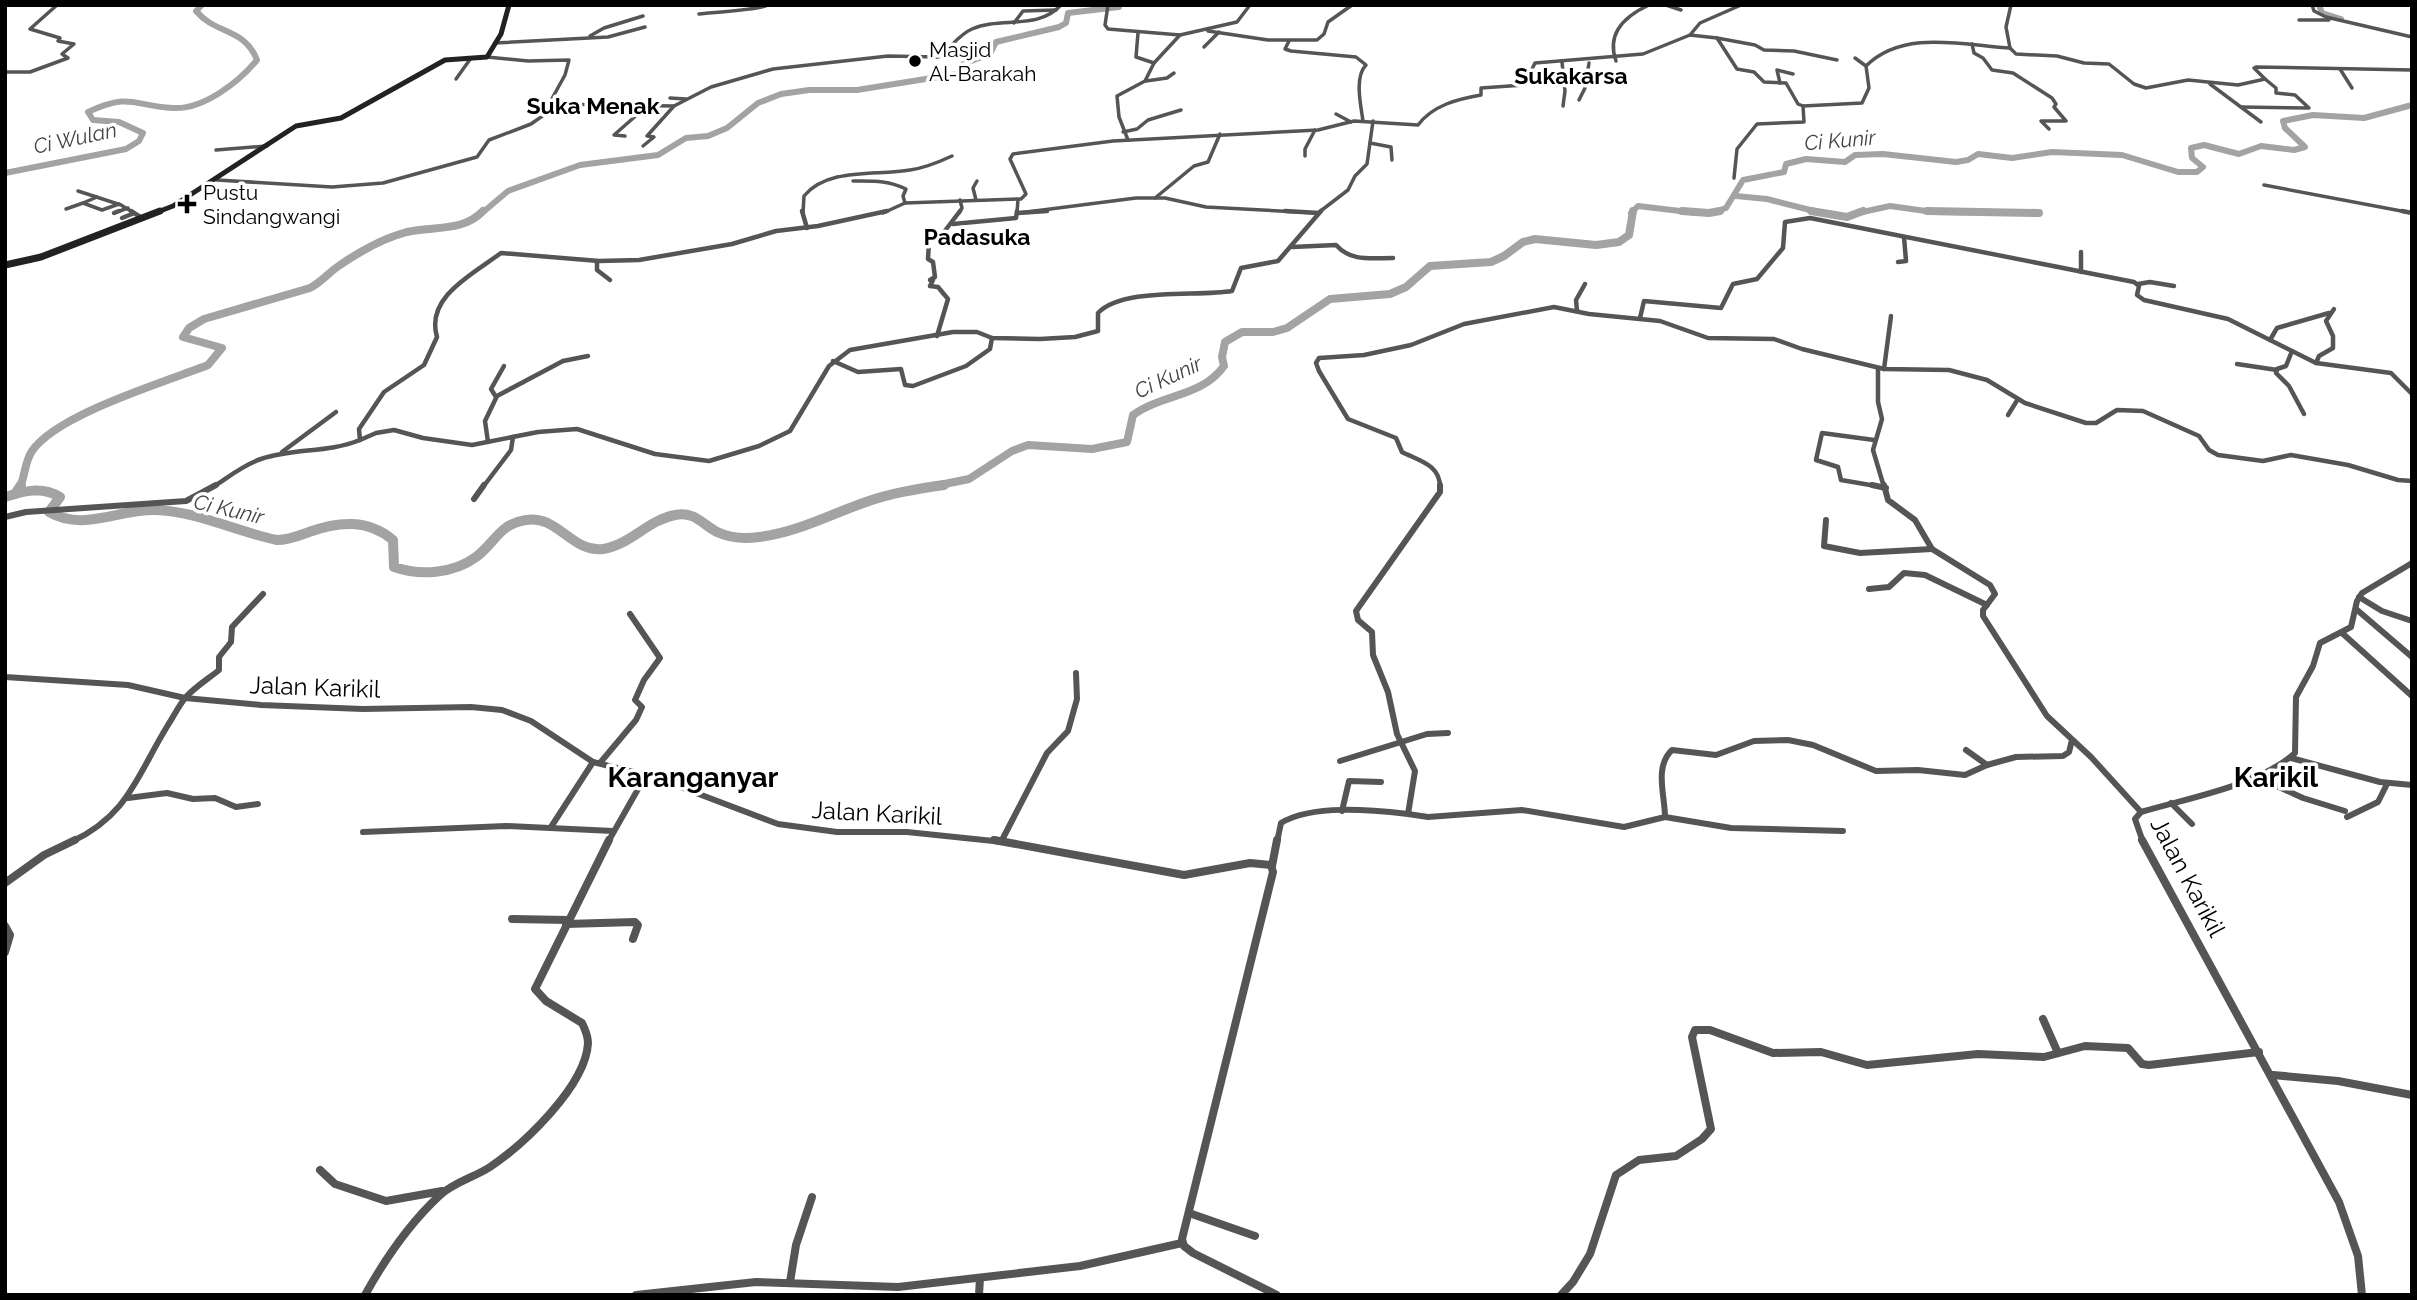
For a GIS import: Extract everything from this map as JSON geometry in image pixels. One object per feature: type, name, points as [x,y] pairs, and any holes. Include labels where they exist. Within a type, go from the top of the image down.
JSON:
[{"type":"street","points":[[5,72],[30,72],[68,58],[62,54],[74,44],[57,41],[60,38],[30,29],[57,5]]},
{"type":"street","points":[[487,57],[502,31],[509,5]]},
{"type":"street","points":[[699,14],[738,8],[760,10],[768,5]]},
{"type":"street","points":[[1108,7],[1106,28],[1180,35],[1237,22],[1250,5]]},
{"type":"street","points":[[1199,30],[1250,39],[1320,39],[1328,22],[1352,5]]},
{"type":"street","points":[[1616,61],[1611,41],[1615,30],[1626,18],[1641,7],[1649,5]]},
{"type":"street","points":[[1666,5],[1681,10]]},
{"type":"street","points":[[360,440],[359,429],[384,392],[424,365],[438,337],[433,323],[444,296],[495,256],[504,253],[597,261],[664,257],[732,244],[776,231],[807,228],[883,213],[905,202],[1025,198],[1026,194],[1010,155],[1078,144],[1315,130],[1363,121],[1419,125],[1424,117],[1454,100],[1480,95],[1481,88],[1524,85],[1535,63],[1588,61],[1613,55],[1651,52],[1690,35],[1698,25],[1715,15],[1741,5]]},
{"type":"street","points":[[2011,5],[2007,27],[2010,48],[2016,54],[2057,56],[2084,63],[2109,64],[2143,88],[2188,80],[2238,85],[2265,79]]},
{"type":"street","points":[[2312,5],[2316,12],[2336,19],[2412,37]]},
{"type":"street","points":[[1014,23],[1023,11],[1059,8]]},
{"type":"street","points":[[643,146],[654,137],[647,135],[674,106],[717,85],[787,67],[888,56],[938,57],[971,29],[1014,23],[1059,8]]},
{"type":"street","points":[[588,38],[604,28],[643,16]]},
{"type":"street","points":[[2299,20],[2336,19]]},
{"type":"street","points":[[616,23],[622,23]]},
{"type":"street","points":[[1690,24],[1698,25]]},
{"type":"street","points":[[495,43],[612,36],[644,26]]},
{"type":"street","points":[[2398,33],[2412,31]]},
{"type":"street","points":[[1204,47],[1219,32]]},
{"type":"street","points":[[1138,33],[1136,57],[1154,63]]},
{"type":"street","points":[[1916,34],[1917,41]]},
{"type":"street","points":[[1145,81],[1154,63],[1180,35]]},
{"type":"street","points":[[1690,35],[1755,45],[1764,50],[1794,51],[1837,60]]},
{"type":"street","points":[[1717,38],[1737,69],[1754,72],[1764,82],[1788,85],[1798,104],[1803,106],[1863,102],[1870,88],[1866,66]]},
{"type":"street","points":[[1289,41],[1285,49],[1291,51],[1356,57],[1366,65],[1362,69],[1360,83],[1363,121]]},
{"type":"street","points":[[1866,66],[1873,60],[1917,41],[2010,48]]},
{"type":"street","points":[[1972,44],[1974,53],[1992,70],[2013,73],[2036,91],[2052,98],[2056,104],[2054,107],[2066,121],[2041,121],[2049,129]]},
{"type":"street","points":[[5,265],[41,257],[186,200],[301,124],[341,118],[442,61],[487,57],[528,61],[569,60],[565,75],[548,103],[674,106]]},
{"type":"street","points":[[457,79],[471,58]]},
{"type":"street","points":[[1855,58],[1866,66]]},
{"type":"street","points":[[1579,100],[1585,88],[1588,61]]},
{"type":"street","points":[[1562,62],[1565,91],[1562,96],[1563,106]]},
{"type":"street","points":[[2241,107],[2309,108],[2295,95],[2276,93],[2276,88],[2254,68],[2412,70]]},
{"type":"street","points":[[2340,69],[2352,88]]},
{"type":"street","points":[[1780,83],[1777,70],[1793,74]]},
{"type":"street","points":[[1128,140],[1123,132],[1117,96],[1145,81],[1172,75],[1149,74]]},
{"type":"street","points":[[2209,83],[2221,95],[2261,122]]},
{"type":"street","points":[[670,98],[688,99]]},
{"type":"street","points":[[216,180],[332,187],[394,181],[477,157],[489,140],[531,124],[558,105]]},
{"type":"street","points":[[625,136],[614,135],[647,106]]},
{"type":"street","points":[[1734,178],[1737,149],[1757,124],[1804,122],[1803,106]]},
{"type":"street","points":[[1123,132],[1137,129],[1148,120],[1181,110]]},
{"type":"street","points":[[1336,114],[1351,122]]},
{"type":"street","points":[[5,517],[37,511],[186,501],[201,495],[247,464],[276,455],[321,452],[376,433],[394,430],[464,444],[538,432],[582,430],[655,454],[714,460],[759,446],[790,431],[833,361],[849,350],[968,331],[992,338],[1040,340],[1075,337],[1098,331],[1098,312],[1109,305],[1180,294],[1232,291],[1241,268],[1275,262],[1292,247],[1331,201],[1343,195],[1355,176],[1364,168],[1373,121]]},
{"type":"street","points":[[1305,156],[1305,149],[1315,130]]},
{"type":"street","points":[[1154,198],[1194,166],[1208,162],[1220,134]]},
{"type":"street","points":[[1370,143],[1391,146],[1392,160]]},
{"type":"street","points":[[216,150],[269,146]]},
{"type":"street","points":[[807,228],[802,206],[804,195],[812,186],[854,175],[918,169],[953,156]]},
{"type":"street","points":[[853,181],[869,178],[893,182],[906,189],[903,195],[905,202]]},
{"type":"street","points":[[976,200],[973,188],[977,181]]},
{"type":"street","points":[[2264,186],[2412,213]]},
{"type":"street","points":[[78,191],[119,204],[133,210],[132,214]]},
{"type":"street","points":[[66,209],[98,197]]},
{"type":"street","points":[[1018,213],[1042,212],[1133,198],[1154,198],[1206,207],[1319,213]]},
{"type":"street","points":[[953,224],[1017,218],[1018,199]]},
{"type":"street","points":[[937,336],[948,299],[938,287],[930,286],[935,277],[933,262],[928,259],[929,242],[940,238],[953,224],[962,208],[960,200]]},
{"type":"street","points":[[83,203],[102,210],[119,204]]},
{"type":"street","points":[[114,214],[128,208]]},
{"type":"street","points":[[122,218],[132,214],[144,218]]},
{"type":"street","points":[[1640,318],[1643,301],[1721,309],[1732,285],[1757,279],[1782,249],[1783,232],[1788,221],[1810,218],[1863,226],[1904,237],[2138,284],[2151,282],[2174,286]]},
{"type":"street","points":[[1898,262],[1906,261],[1904,237]]},
{"type":"street","points":[[1292,247],[1336,245],[1344,254],[1354,258],[1393,258]]},
{"type":"street","points":[[2081,252],[2081,272]]},
{"type":"street","points":[[597,261],[597,270],[610,280]]},
{"type":"street","points":[[1577,311],[1576,300],[1585,284]]},
{"type":"street","points":[[2138,284],[2137,295],[2144,300],[2219,316],[2316,363],[2391,373],[2412,394]]},
{"type":"street","points":[[1409,812],[1415,771],[1401,744],[1388,692],[1373,655],[1372,632],[1358,620],[1356,611],[1438,497],[1440,477],[1428,463],[1402,452],[1396,438],[1348,419],[1329,391],[1316,363],[1317,359],[1364,355],[1411,345],[1464,324],[1546,306],[1665,322],[1708,338],[1774,339],[1799,348],[1881,368],[1949,370],[1987,380],[2018,399],[2062,417],[2089,424],[2117,410],[2143,411],[2199,436],[2209,450],[2218,455],[2263,461],[2291,455],[2348,465],[2398,480],[2412,481]]},
{"type":"street","points":[[2270,340],[2277,328],[2305,322],[2331,311],[2326,321],[2333,336],[2333,348],[2319,356],[2316,363]]},
{"type":"street","points":[[1891,316],[1881,368],[1878,402],[1882,419],[1874,440],[1876,462],[1888,500],[1915,520],[1932,549],[1990,585],[1995,594],[1982,613],[1987,625],[2047,716],[2099,765],[2136,808]]},
{"type":"street","points":[[833,361],[858,372],[901,369],[905,385],[913,386],[967,366],[990,349],[992,338]]},
{"type":"street","points":[[2238,364],[2277,370],[2286,366],[2292,351]]},
{"type":"street","points":[[488,442],[485,421],[496,397],[563,361],[588,356]]},
{"type":"street","points":[[496,397],[491,389],[503,366]]},
{"type":"street","points":[[2277,370],[2276,373],[2289,386],[2304,414]]},
{"type":"street","points":[[2008,415],[2018,399]]},
{"type":"street","points":[[276,455],[304,438],[314,424],[336,412]]},
{"type":"street","points":[[1874,440],[1822,433],[1816,460],[1838,466],[1841,480],[1886,488]]},
{"type":"street","points":[[474,499],[511,450],[513,437]]},
{"type":"street","points":[[1825,520],[1824,546],[1860,554],[1932,549]]},
{"type":"street","points":[[2412,563],[2359,597],[2351,627],[2320,643],[2313,666],[2296,697],[2295,753],[2291,758],[2387,784],[2412,785]]},
{"type":"street","points":[[1869,589],[1885,589],[1893,586],[1904,573],[1919,573],[1935,577],[1987,605]]},
{"type":"street","points":[[5,883],[44,855],[99,826],[128,798],[143,765],[185,698],[218,672],[219,657],[232,642],[232,627],[263,594]]},
{"type":"street","points":[[2359,597],[2382,611],[2412,621]]},
{"type":"street","points":[[2356,609],[2382,628],[2392,642],[2412,657]]},
{"type":"street","points":[[551,827],[596,763],[638,716],[642,707],[635,700],[644,680],[660,658],[630,614]]},
{"type":"street","points":[[2342,633],[2359,653],[2391,675],[2412,696]]},
{"type":"street","points":[[1001,842],[1047,753],[1068,731],[1077,699],[1076,673]]},
{"type":"street","name":"Jalan Karikil","points":[[5,677],[128,685],[185,698],[286,707],[471,707],[502,710],[531,721],[596,763],[646,775],[778,824],[837,832],[906,832],[1001,842],[1184,875],[1201,875],[1254,864],[1272,866]]},
{"type":"street","points":[[1340,761],[1427,734],[1448,733]]},
{"type":"street","points":[[1665,817],[1662,766],[1666,755],[1672,750],[1716,755],[1754,741],[1788,740],[1813,745],[1880,771],[1918,770],[1965,775],[1987,765],[2025,756],[2063,756],[2069,752],[2072,740]]},
{"type":"street","points":[[1966,750],[1987,765]]},
{"type":"street","name":"Jalan Karikil","points":[[2291,758],[2253,775],[2171,803],[2136,808],[2135,822],[2140,836],[2273,1075],[2352,1230],[2362,1271],[2362,1295]]},
{"type":"street","points":[[320,1170],[335,1184],[386,1200],[445,1190],[489,1168],[535,1127],[572,1082],[583,1063],[588,1043],[582,1023],[546,1001],[535,989],[539,974],[613,831],[646,775]]},
{"type":"street","points":[[2253,775],[2346,814],[2375,805],[2386,792],[2387,784]]},
{"type":"street","points":[[1342,811],[1349,781],[1381,782]]},
{"type":"street","points":[[128,798],[167,793],[193,799],[215,798],[236,807],[258,804]]},
{"type":"street","points":[[2171,803],[2192,824]]},
{"type":"street","points":[[1182,1243],[1283,821],[1295,816],[1342,811],[1409,812],[1428,817],[1522,810],[1624,827],[1665,817],[1691,823],[1777,831],[1843,831]]},
{"type":"street","points":[[363,832],[551,827],[613,831]]},
{"type":"street","points":[[512,919],[635,922],[638,925],[633,939]]},
{"type":"street","points":[[5,926],[9,930],[10,938],[5,951]]},
{"type":"street","points":[[2043,1019],[2058,1053]]},
{"type":"street","points":[[1561,1295],[1576,1279],[1590,1255],[1616,1175],[1639,1160],[1676,1156],[1702,1139],[1711,1129],[1692,1037],[1695,1030],[1710,1030],[1773,1053],[1821,1052],[1867,1065],[1978,1054],[2032,1058],[2085,1046],[2131,1049],[2142,1064],[2150,1065],[2259,1052]]},
{"type":"street","points":[[2273,1075],[2338,1081],[2412,1095]]},
{"type":"street","points":[[365,1295],[379,1269],[445,1190]]},
{"type":"street","points":[[789,1282],[796,1245],[812,1197]]},
{"type":"street","points":[[1189,1213],[1255,1236]]},
{"type":"street","points":[[636,1295],[717,1284],[789,1282],[898,1291],[1080,1266],[1182,1243]]},
{"type":"street","points":[[1182,1243],[1193,1253],[1277,1295]]},
{"type":"street","points":[[979,1295],[980,1278]]},
{"type":"waterway","name":"Ci Wulan","points":[[5,173],[126,149],[139,141],[143,133],[119,122],[93,120],[88,112],[123,101],[159,107],[184,107],[220,93],[241,77],[257,60],[245,42],[204,19],[196,11],[202,5]]},
{"type":"waterway","points":[[2319,5],[2322,13],[2341,19]]},
{"type":"waterway","points":[[482,213],[508,191],[580,165],[658,155],[686,138],[708,136],[727,128],[758,103],[781,94],[809,90],[857,90],[963,73],[963,64],[990,54],[996,42],[1059,27],[1066,23],[1068,13],[1119,7]]},
{"type":"waterway","name":"Ci Kunir","points":[[1713,212],[1726,208],[1743,180],[1784,172],[1786,164],[1806,159],[1845,162],[1855,155],[1883,154],[1956,162],[1968,160],[1978,154],[2012,158],[2052,152],[2122,155],[2178,172],[2197,172],[2203,167],[2192,158],[2191,148],[2204,145],[2239,154],[2261,146],[2294,150],[2305,147],[2285,128],[2283,121],[2313,115],[2364,118],[2412,105]]},
{"type":"waterway","points":[[1736,196],[1767,199],[1820,213]]},
{"type":"waterway","name":"Ci Kunir","points":[[1633,211],[1638,206],[1697,213]]},
{"type":"waterway","points":[[1858,213],[1890,206],[1933,212],[2033,213]]},
{"type":"waterway","points":[[20,486],[32,451],[45,437],[64,424],[113,401],[208,365],[222,348],[183,337],[189,328],[204,319],[310,288],[363,250],[407,232],[457,225],[475,218],[483,211]]},
{"type":"waterway","name":"Ci Kunir","points":[[930,487],[969,479],[1012,451],[1028,445],[1092,449],[1127,442],[1133,415],[1205,384],[1224,366],[1222,357],[1225,342],[1242,332],[1273,332],[1287,328],[1330,299],[1390,294],[1406,287],[1430,266],[1491,262],[1523,242],[1535,239],[1596,245],[1619,242],[1629,235],[1633,211]]},
{"type":"waterway","name":"Ci Kunir","points":[[1682,211],[1713,212]]},
{"type":"waterway","name":"Ci Kunir","points":[[1713,212],[1720,211]]},
{"type":"waterway","points":[[1811,211],[1820,213]]},
{"type":"waterway","points":[[1820,213],[1847,217],[1863,211]]},
{"type":"waterway","points":[[1927,211],[2039,213]]},
{"type":"waterway","name":"Ci Kunir","points":[[5,497],[26,491],[53,494],[60,497],[49,512],[75,520],[142,511],[171,511],[277,540],[342,524],[363,525],[374,528],[393,540],[394,567],[415,572],[436,572],[467,563],[503,530],[526,520],[547,523],[592,549],[613,547],[656,522],[682,514],[693,517],[722,534],[754,538],[800,527],[885,496],[944,485]]},
{"type":"waterway","name":"Ci Kunir","points":[[15,494],[20,486]]},
{"type":"place","name":"Masjid Al-Barakah","points":[[915,61]]},
{"type":"place","name":"Pustu Sindangwangi","points":[[187,204]]},
{"type":"district","name":"Sukakarsa","points":[[1571,75]]},
{"type":"district","name":"Suka Menak","points":[[593,105]]},
{"type":"district","name":"Padasuka","points":[[977,236]]},
{"type":"district","name":"Karanganyar","points":[[693,777]]},
{"type":"district","name":"Karikil","points":[[2276,777]]}]
